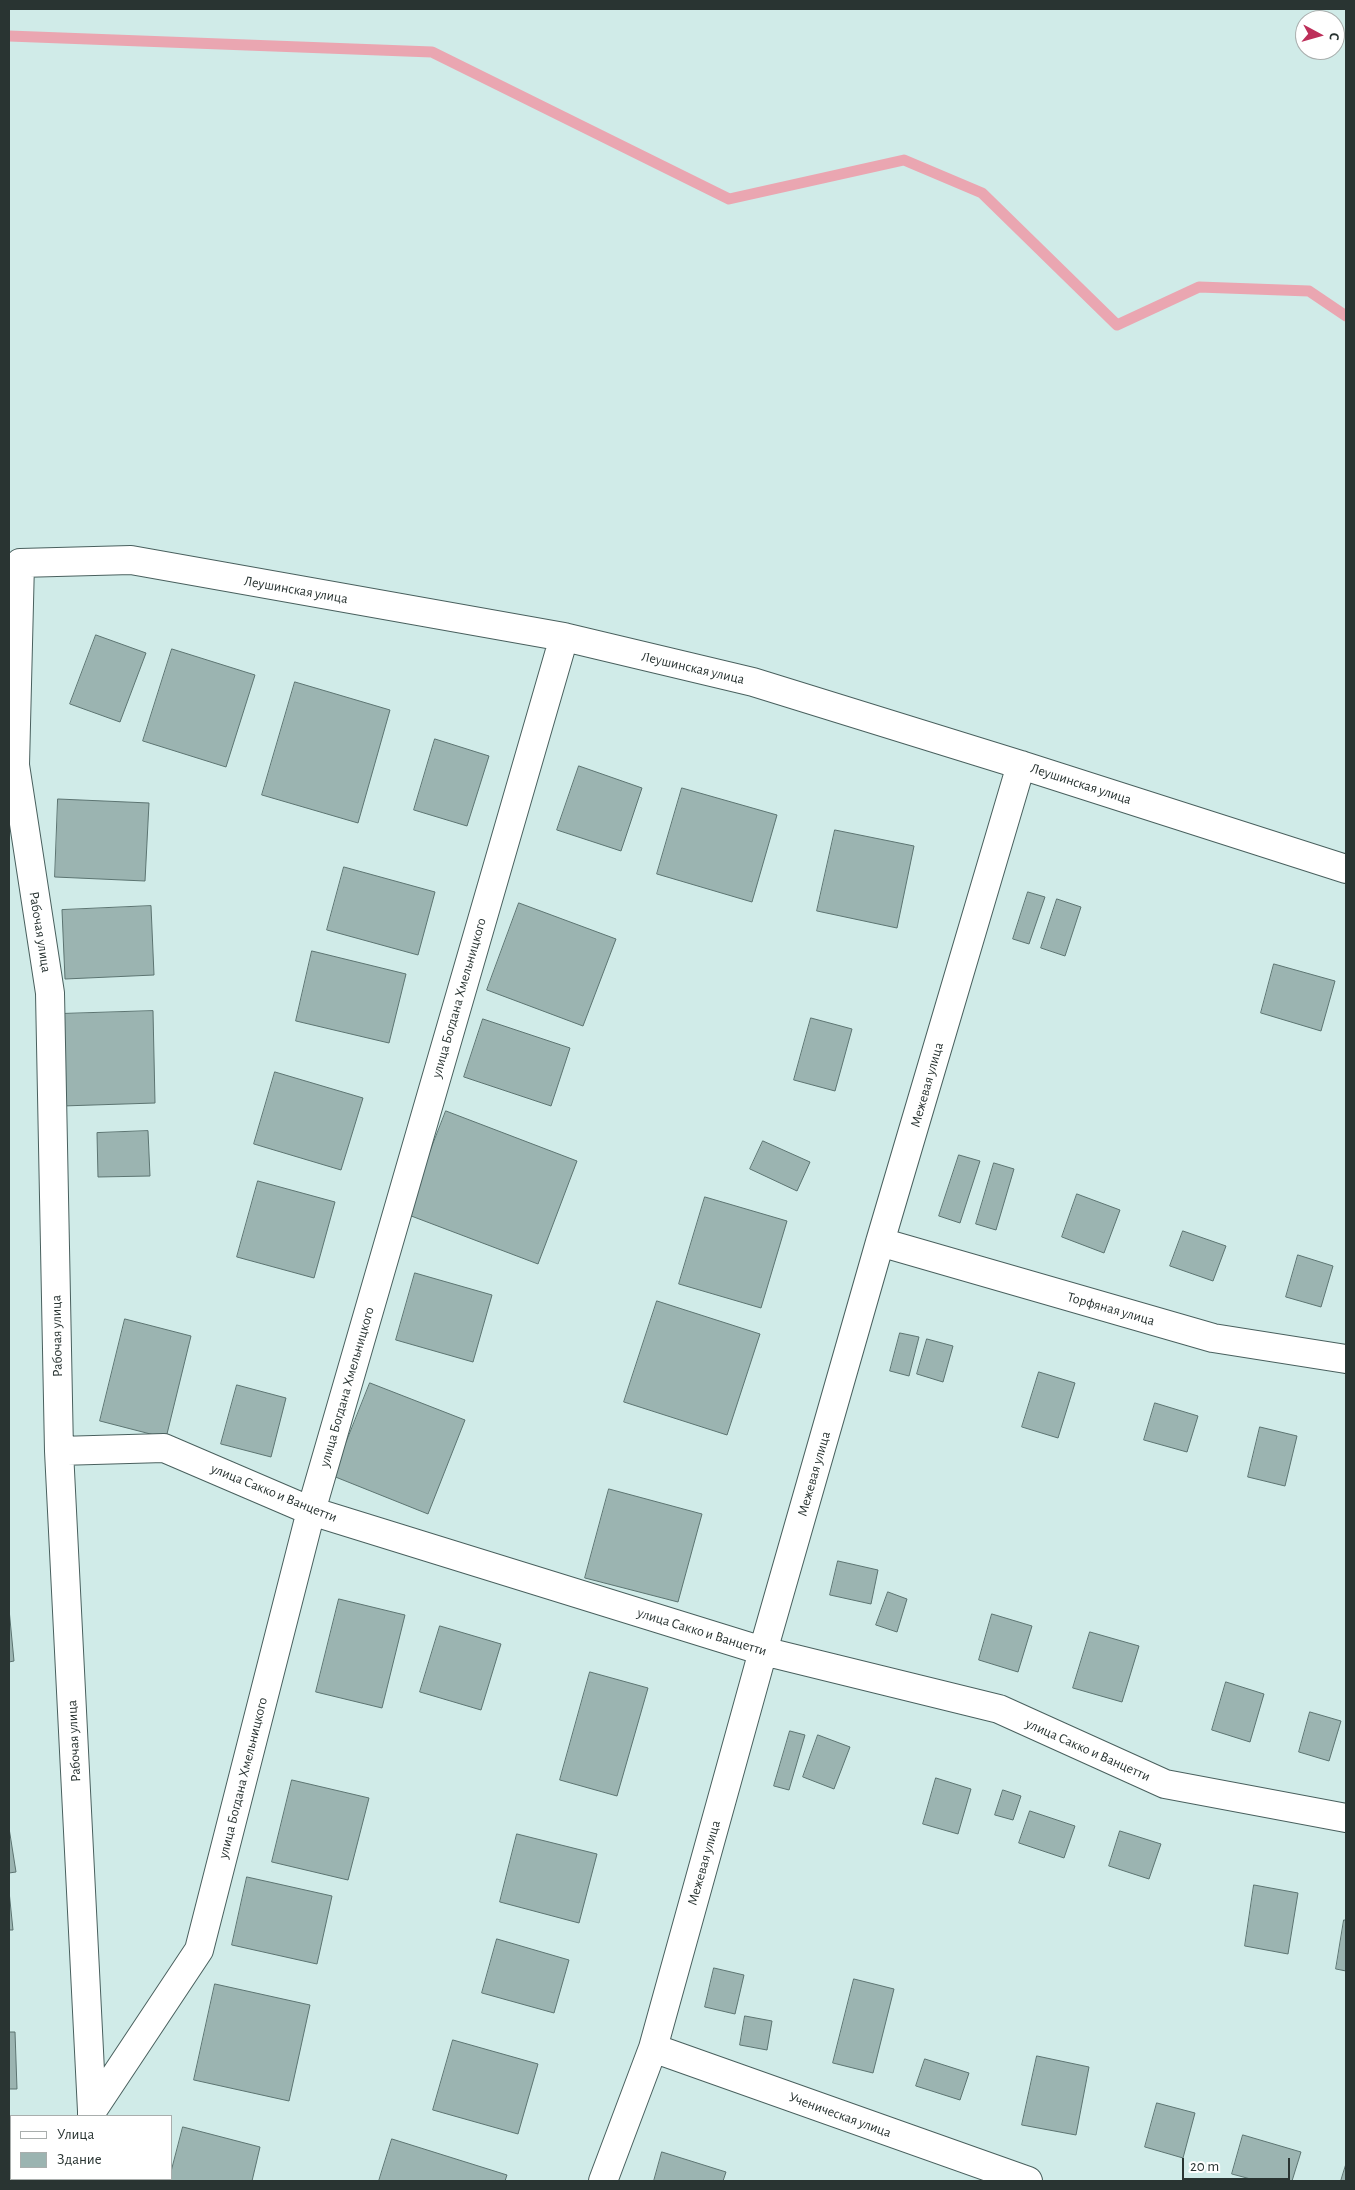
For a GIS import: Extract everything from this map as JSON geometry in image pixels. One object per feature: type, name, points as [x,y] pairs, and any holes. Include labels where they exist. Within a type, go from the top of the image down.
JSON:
[{"type":"street","name":"Леушинская улица","points":[[20,563],[131,560],[564,637],[753,682],[1346,869]]},
{"type":"street","name":"Рабочая улица","points":[[20,563],[15,765],[50,993],[59,1451],[92,2114]]},
{"type":"street","name":"улица Богдана Хмельницкого","points":[[92,2114],[199,1950],[311,1511],[564,637]]},
{"type":"street","name":"Межевая улица","points":[[604,2181],[653,2048],[763,1651],[880,1242],[1021,765]]},
{"type":"street","name":"Торфяная улица","points":[[880,1242],[1213,1338],[1346,1359]]},
{"type":"street","name":"улица Сакко и Ванцетти","points":[[59,1451],[164,1448],[311,1511],[763,1651],[999,1709],[1165,1784],[1346,1818]]},
{"type":"street","name":"Ученическая улица","points":[[653,2048],[1028,2181]]},
{"type":"building","points":[[96,635],[146,653],[120,722],[70,704]]},
{"type":"building","points":[[172,649],[255,675],[226,767],[143,741]]},
{"type":"building","points":[[295,682],[390,710],[358,823],[262,795]]},
{"type":"building","points":[[435,739],[489,756],[467,826],[414,810]]},
{"type":"building","points":[[579,766],[642,788],[621,851],[557,830]]},
{"type":"building","points":[[682,788],[777,815],[752,902],[657,874]]},
{"type":"building","points":[[58,799],[149,803],[145,881],[55,877]]},
{"type":"building","points":[[835,830],[914,846],[897,928],[817,911]]},
{"type":"building","points":[[344,867],[435,892],[418,955],[327,930]]},
{"type":"building","points":[[1028,892],[1045,897],[1029,944],[1013,939]]},
{"type":"building","points":[[1057,899],[1081,907],[1065,956],[1041,948]]},
{"type":"building","points":[[519,903],[616,939],[583,1026],[487,990]]},
{"type":"building","points":[[151,906],[154,975],[65,979],[62,910]]},
{"type":"building","points":[[312,951],[406,974],[389,1043],[296,1021]]},
{"type":"building","points":[[1274,964],[1335,981],[1321,1031],[1261,1013]]},
{"type":"building","points":[[153,1011],[155,1103],[62,1106],[59,1014]]},
{"type":"building","points":[[811,1018],[852,1029],[835,1091],[794,1080]]},
{"type":"building","points":[[483,1019],[570,1048],[551,1106],[464,1077]]},
{"type":"building","points":[[275,1072],[363,1098],[341,1170],[254,1144]]},
{"type":"building","points":[[446,1111],[577,1161],[538,1264],[406,1214]]},
{"type":"building","points":[[148,1131],[150,1176],[98,1177],[97,1133]]},
{"type":"building","points":[[763,1141],[810,1162],[797,1191],[750,1169]]},
{"type":"building","points":[[959,1155],[980,1161],[960,1223],[939,1216]]},
{"type":"building","points":[[994,1163],[1014,1169],[996,1230],[976,1224]]},
{"type":"building","points":[[258,1181],[335,1202],[314,1278],[237,1257]]},
{"type":"building","points":[[1077,1194],[1120,1210],[1104,1253],[1062,1237]]},
{"type":"building","points":[[705,1197],[787,1221],[761,1308],[679,1284]]},
{"type":"building","points":[[1183,1231],[1226,1246],[1213,1281],[1170,1266]]},
{"type":"building","points":[[1298,1255],[1333,1266],[1321,1307],[1286,1297]]},
{"type":"building","points":[[415,1273],[492,1295],[473,1362],[396,1340]]},
{"type":"building","points":[[657,1301],[760,1334],[727,1435],[624,1402]]},
{"type":"building","points":[[125,1319],[191,1336],[166,1438],[100,1421]]},
{"type":"building","points":[[900,1333],[919,1337],[909,1376],[890,1371]]},
{"type":"building","points":[[927,1339],[953,1346],[943,1382],[917,1374]]},
{"type":"building","points":[[1039,1372],[1075,1383],[1058,1438],[1022,1427]]},
{"type":"building","points":[[370,1383],[465,1420],[428,1514],[333,1476]]},
{"type":"building","points":[[237,1385],[286,1398],[271,1457],[221,1444]]},
{"type":"building","points":[[1155,1403],[1198,1416],[1187,1452],[1144,1440]]},
{"type":"building","points":[[1260,1427],[1297,1436],[1285,1486],[1248,1477]]},
{"type":"building","points":[[609,1489],[702,1514],[678,1602],[585,1578]]},
{"type":"building","points":[[838,1561],[878,1570],[871,1604],[830,1595]]},
{"type":"building","points":[[888,1592],[907,1599],[897,1632],[876,1625]]},
{"type":"building","points":[[339,1599],[405,1615],[382,1708],[316,1692]]},
{"type":"building","points":[[9,1609],[14,1661],[9,1662]]},
{"type":"building","points":[[992,1614],[1032,1626],[1018,1672],[979,1660]]},
{"type":"building","points":[[440,1626],[501,1644],[481,1710],[420,1692]]},
{"type":"building","points":[[1090,1632],[1139,1646],[1122,1702],[1073,1688]]},
{"type":"building","points":[[590,1672],[648,1688],[617,1796],[560,1780]]},
{"type":"building","points":[[1226,1682],[1264,1694],[1250,1742],[1212,1730]]},
{"type":"building","points":[[1310,1712],[1341,1721],[1329,1761],[1299,1752]]},
{"type":"building","points":[[790,1731],[805,1735],[789,1790],[774,1786]]},
{"type":"building","points":[[818,1735],[850,1747],[834,1789],[803,1777]]},
{"type":"building","points":[[936,1778],[971,1789],[958,1834],[923,1824]]},
{"type":"building","points":[[292,1780],[369,1798],[348,1880],[272,1862]]},
{"type":"building","points":[[1003,1790],[1021,1796],[1013,1820],[995,1815]]},
{"type":"building","points":[[1030,1811],[1075,1826],[1064,1858],[1019,1843]]},
{"type":"building","points":[[9,1828],[16,1872],[9,1873]]},
{"type":"building","points":[[1120,1831],[1161,1844],[1149,1879],[1109,1866]]},
{"type":"building","points":[[517,1834],[597,1854],[579,1923],[500,1902]]},
{"type":"building","points":[[247,1877],[332,1896],[317,1964],[232,1945]]},
{"type":"building","points":[[1254,1885],[1298,1893],[1288,1954],[1245,1946]]},
{"type":"building","points":[[9,1891],[13,1930],[9,1930]]},
{"type":"building","points":[[1344,1920],[1346,1920],[1346,1971],[1336,1969]]},
{"type":"building","points":[[497,1939],[569,1960],[554,2013],[482,1993]]},
{"type":"building","points":[[714,1968],[744,1975],[735,2014],[705,2007]]},
{"type":"building","points":[[854,1979],[894,1989],[873,2073],[833,2063]]},
{"type":"building","points":[[215,1984],[310,2005],[289,2101],[194,2080]]},
{"type":"building","points":[[745,2016],[772,2021],[767,2050],[740,2045]]},
{"type":"building","points":[[9,2032],[15,2032],[17,2089],[9,2089]]},
{"type":"building","points":[[453,2040],[538,2064],[518,2134],[433,2110]]},
{"type":"building","points":[[1037,2056],[1089,2067],[1076,2135],[1022,2125]]},
{"type":"building","points":[[925,2059],[969,2073],[960,2100],[916,2086]]},
{"type":"building","points":[[1157,2103],[1195,2113],[1183,2158],[1145,2147]]},
{"type":"building","points":[[9,2112],[10,2170],[9,2170]]},
{"type":"building","points":[[183,2127],[260,2147],[252,2181],[169,2181],[172,2180],[172,2168]]},
{"type":"building","points":[[1243,2135],[1301,2152],[1292,2181],[1258,2181],[1232,2174]]},
{"type":"building","points":[[392,2139],[507,2175],[505,2181],[379,2181]]},
{"type":"building","points":[[662,2152],[726,2172],[723,2181],[654,2181]]},
{"type":"building","points":[[1346,2164],[1346,2181],[1341,2181]]},
{"type":"waterway","points":[[9,36],[432,52],[729,199],[904,160],[982,193],[1117,325],[1199,287],[1309,291],[1346,316]]}]
